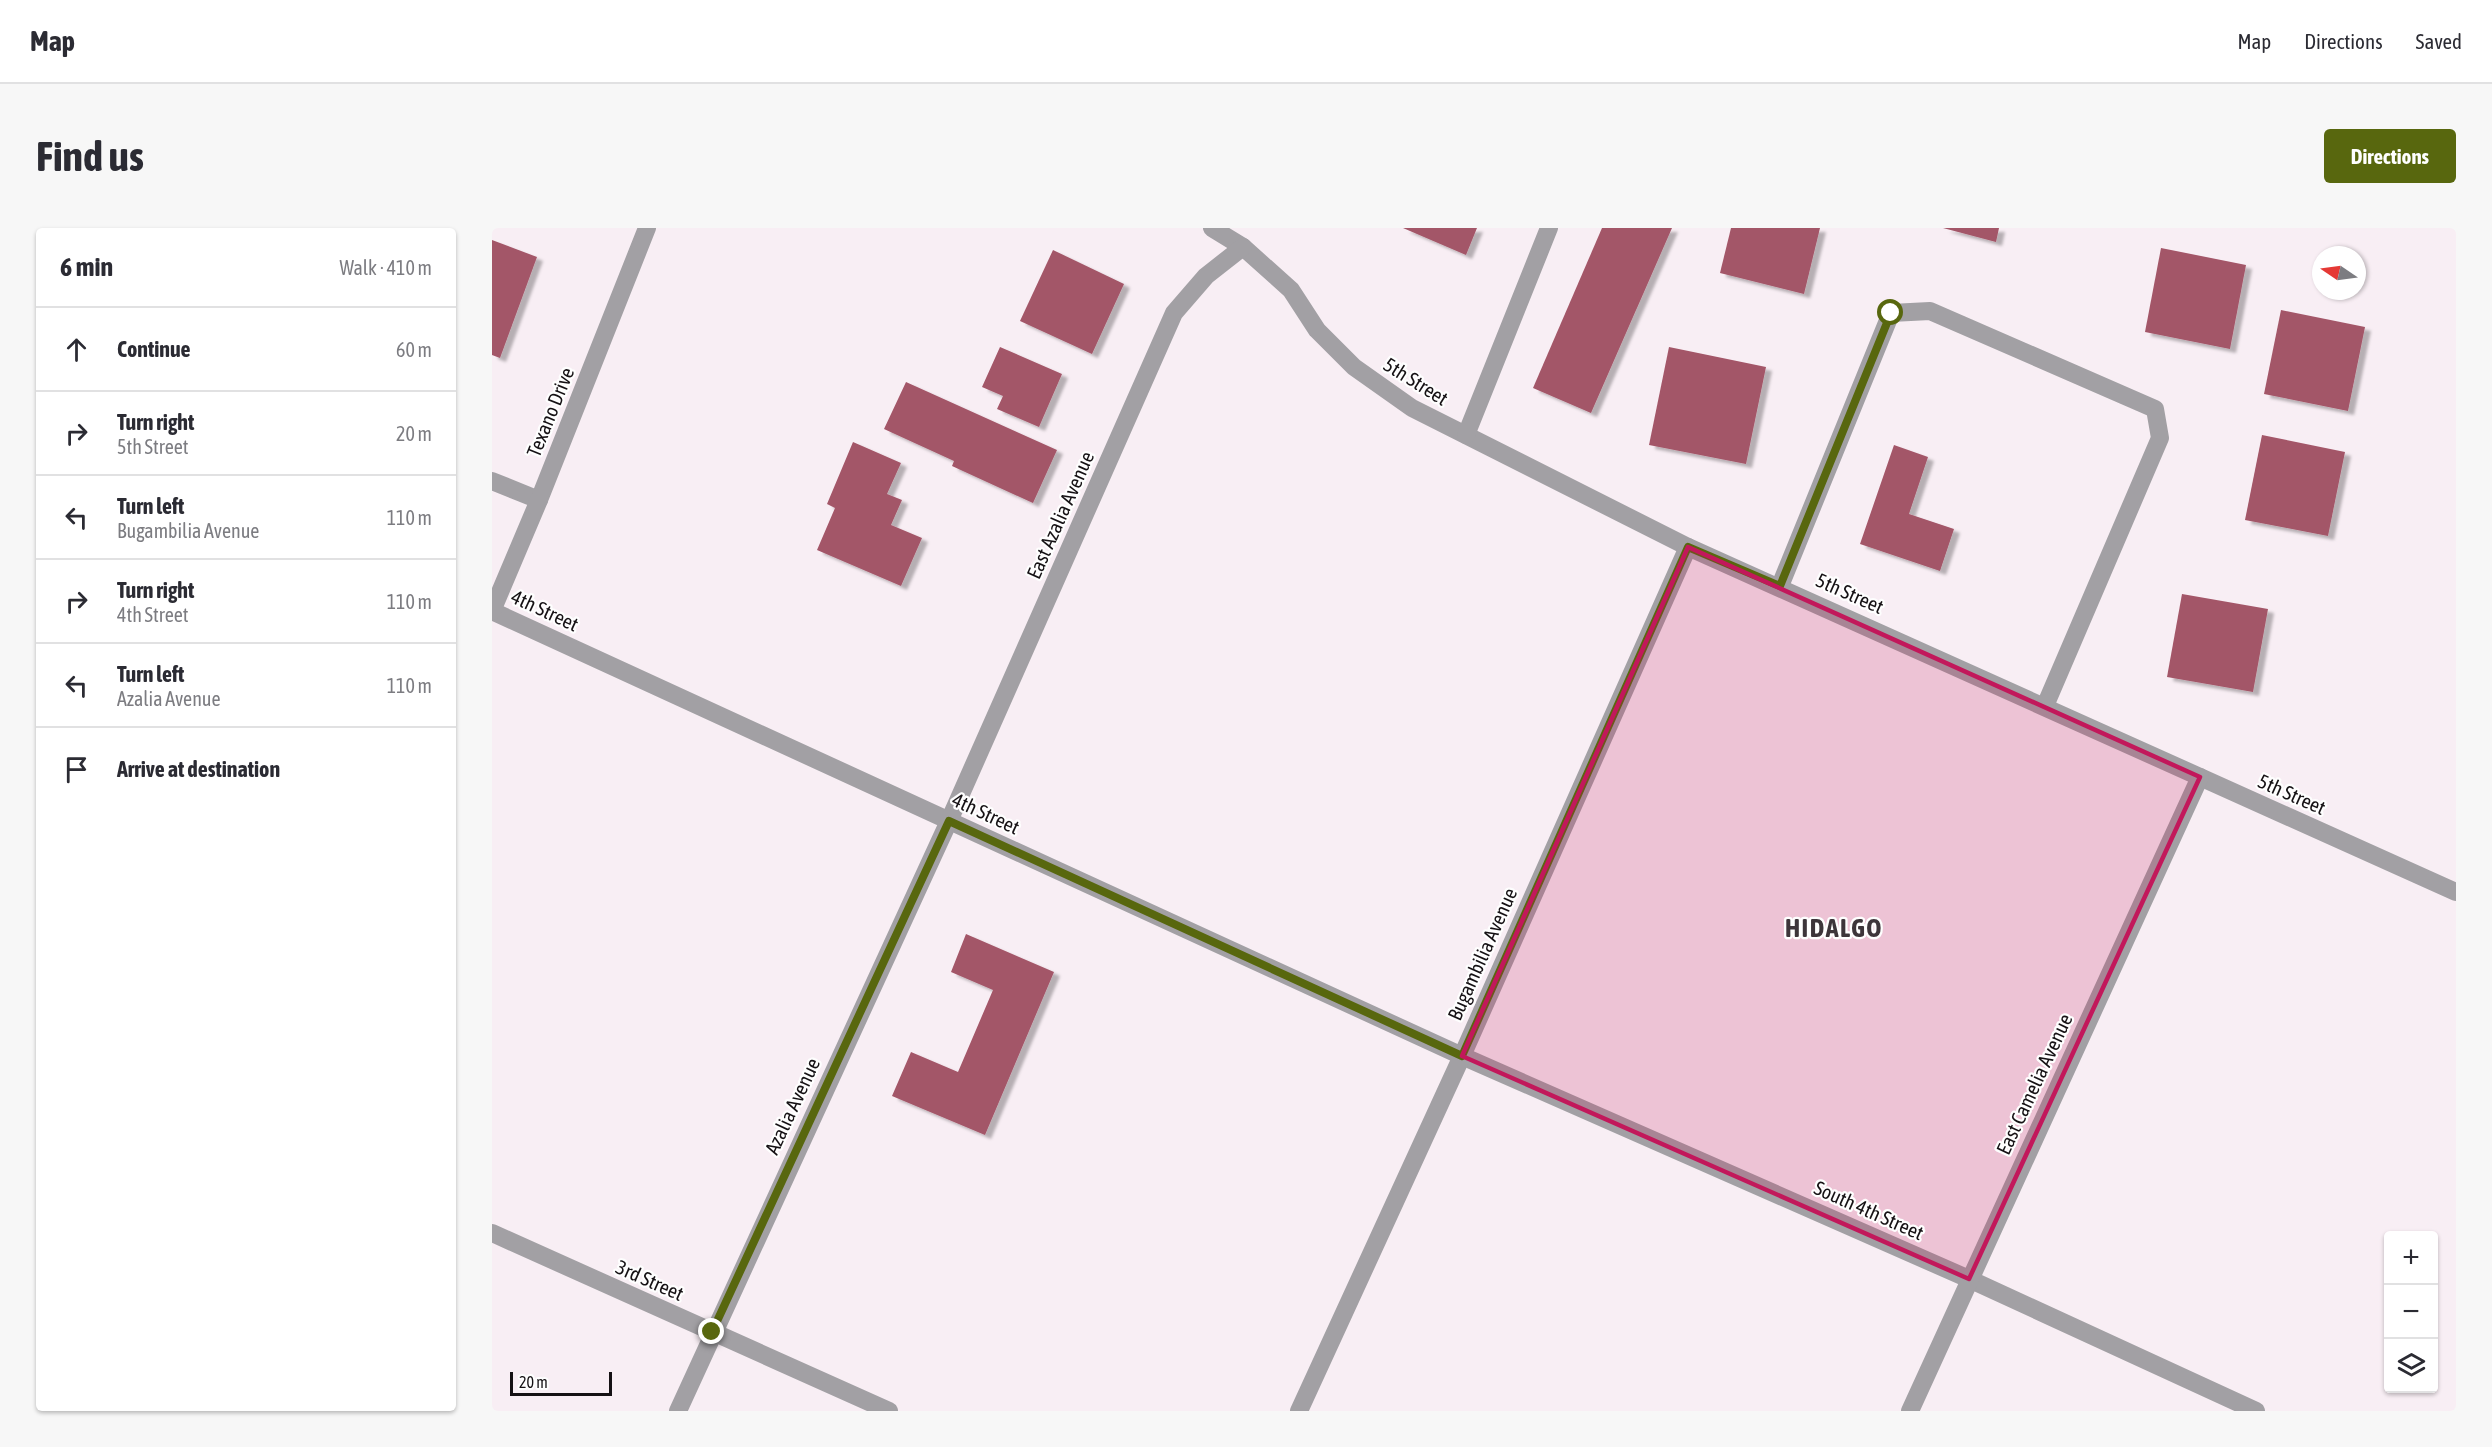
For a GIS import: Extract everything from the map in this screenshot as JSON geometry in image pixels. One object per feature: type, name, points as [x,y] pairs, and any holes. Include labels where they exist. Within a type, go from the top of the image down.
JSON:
[{"type":"street","name":"Texano Drive","points":[[492,611],[539,500],[647,228]]},
{"type":"street","name":"5th Street","points":[[1212,228],[1243,248],[1291,290],[1317,330],[1354,368],[1412,408],[1688,547],[1780,586],[2456,892]]},
{"type":"street","points":[[1466,435],[1549,228]]},
{"type":"street","name":"East Azalia Avenue","points":[[949,821],[1174,314],[1206,276],[1243,248]]},
{"type":"street","points":[[1780,586],[1891,313],[1930,311],[2155,409],[2160,438],[2045,706]]},
{"type":"street","points":[[492,481],[539,500]]},
{"type":"street","name":"Bugambilia Avenue","points":[[1299,1411],[1462,1056],[1688,547]]},
{"type":"street","name":"4th Street","points":[[492,611],[1462,1056]]},
{"type":"street","name":"East Camelia Avenue","points":[[1910,1411],[2200,777]]},
{"type":"street","name":"Azalia Avenue","points":[[678,1411],[712,1332],[949,821]]},
{"type":"street","name":"South 4th Street","points":[[1462,1056],[1969,1279],[2256,1411]]},
{"type":"street","name":"3rd Street","points":[[492,1233],[888,1411]]},
{"type":"highlighted area","points":[[1688,547],[2200,777],[1969,1279],[1462,1056]]},
{"type":"building","points":[[1403,228],[1477,228],[1466,255]]},
{"type":"building","points":[[1602,228],[1672,228],[1591,413],[1533,388]]},
{"type":"building","points":[[1731,228],[1820,228],[1804,294],[1720,273]]},
{"type":"building","points":[[1943,228],[1999,228],[1996,242]]},
{"type":"building","points":[[492,240],[537,257],[500,358],[492,355]]},
{"type":"building","points":[[2161,248],[2246,265],[2230,349],[2145,332]]},
{"type":"building","points":[[1053,250],[1124,284],[1092,354],[1020,321]]},
{"type":"building","points":[[2281,310],[2365,327],[2348,411],[2264,394]]},
{"type":"building","points":[[1000,347],[1062,374],[1039,427],[997,409],[1003,396],[982,387]]},
{"type":"building","points":[[1669,347],[1766,367],[1746,464],[1649,445]]},
{"type":"building","points":[[906,382],[1057,450],[1033,503],[952,466],[954,461],[884,429]]},
{"type":"building","points":[[2262,435],[2345,452],[2328,536],[2245,520]]},
{"type":"building","points":[[853,442],[901,463],[887,494],[902,500],[891,525],[922,538],[901,586],[817,550],[835,508],[827,504]]},
{"type":"building","points":[[1894,445],[1928,457],[1909,514],[1954,529],[1940,571],[1860,544]]},
{"type":"building","points":[[2182,594],[2268,609],[2253,692],[2167,677]]},
{"type":"building","points":[[966,934],[1054,972],[985,1135],[892,1096],[911,1052],[958,1072],[993,990],[951,972]]},
{"type":"district","name":"HIDALGO","points":[[1834,928]]},
{"type":"route","points":[[712,1332],[949,821],[1462,1056],[1688,547],[1780,586],[1891,313]]}]
